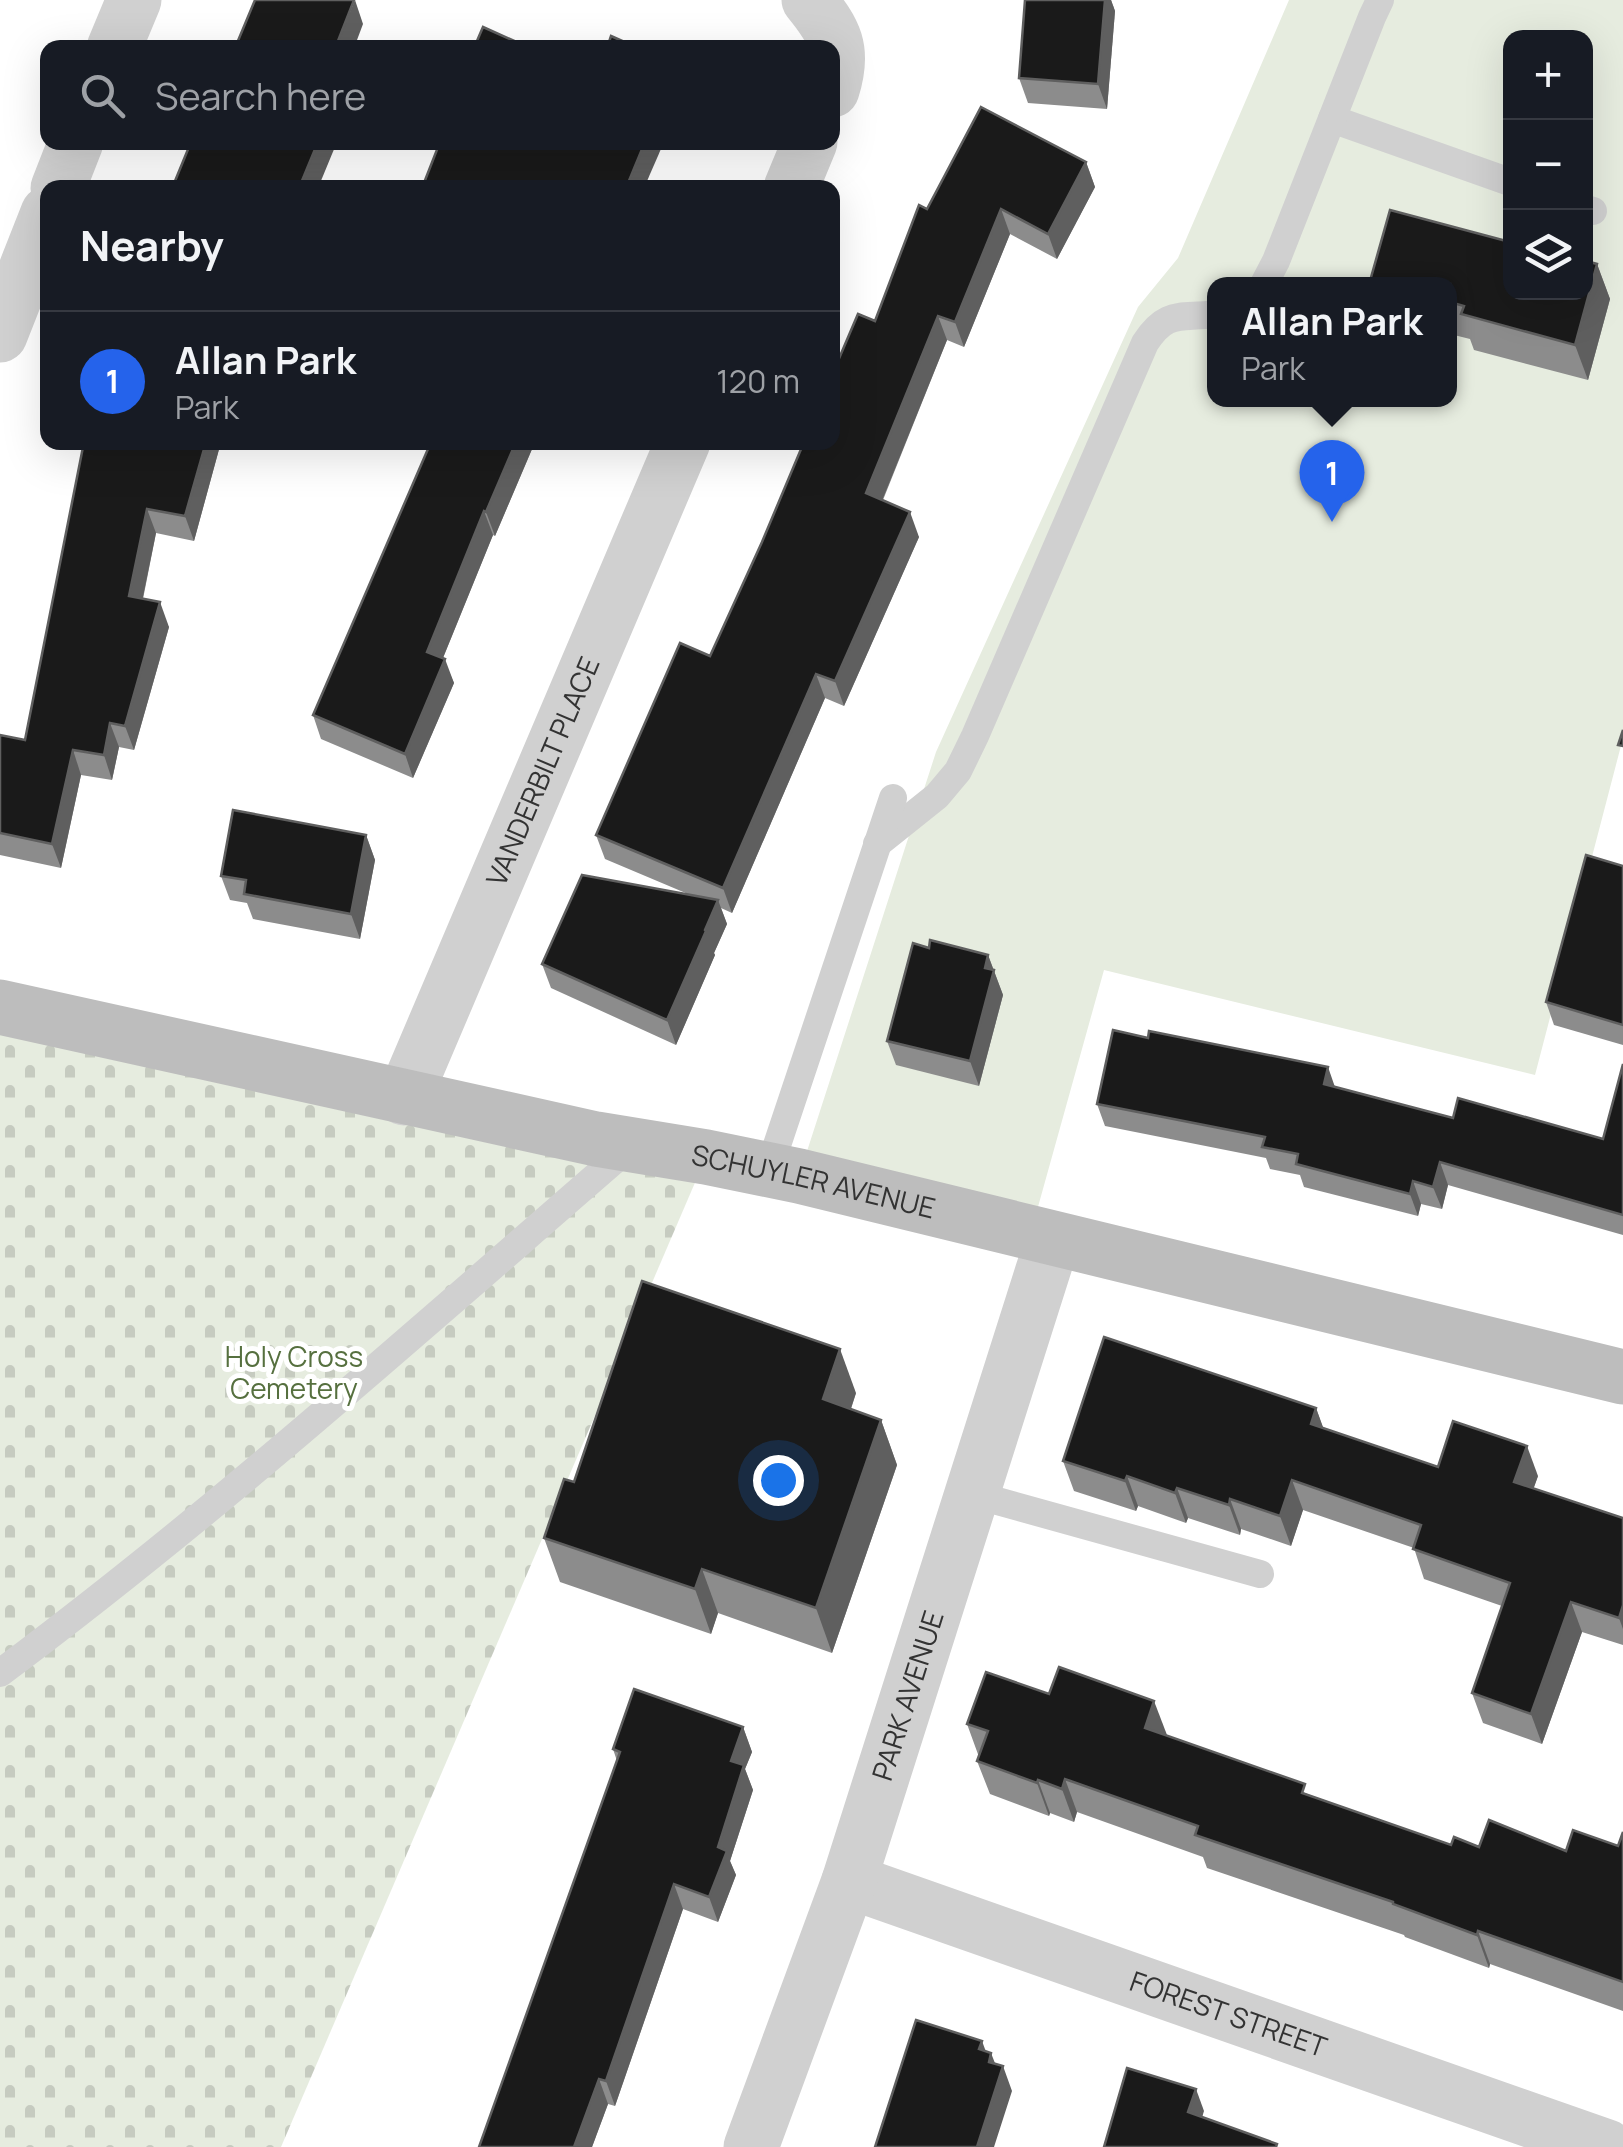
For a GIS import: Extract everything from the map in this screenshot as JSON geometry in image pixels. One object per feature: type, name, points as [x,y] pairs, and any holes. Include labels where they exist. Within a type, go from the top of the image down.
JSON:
[{"type":"street","points":[[117,40],[134,0]]},
{"type":"street","points":[[817,10],[834,40]]},
{"type":"street","points":[[61,180],[73,150]]},
{"type":"street","points":[[794,180],[807,150]]},
{"type":"street","points":[[0,335],[40,233]]},
{"type":"street","name":"VANDERBILT PLACE","points":[[404,1098],[679,450]]},
{"type":"street","name":"SCHUYLER AVENUE","points":[[0,1007],[404,1098],[769,1170],[1623,1377]]},
{"type":"street","name":"PARK AVENUE","points":[[751,2147],[849,1881],[1053,1239]]},
{"type":"street","name":"FOREST STREET","points":[[849,1881],[1607,2147]]},
{"type":"lane","points":[[1268,277],[1380,0]]},
{"type":"lane","points":[[1332,120],[1503,180]]},
{"type":"lane","points":[[878,844],[936,796],[958,770],[1145,343],[1165,321],[1181,315],[1207,314]]},
{"type":"lane","points":[[769,1170],[892,798]]},
{"type":"lane","points":[[0,1673],[86,1609],[298,1435],[632,1145]]},
{"type":"lane","points":[[972,1494],[1260,1574]]},
{"type":"green space","points":[[1289,0],[1623,0],[1623,738],[1535,1075],[1104,970],[1031,1232],[799,1176],[936,752],[1138,307],[1178,258]]},
{"type":"green space","name":"Holy Cross Cemetery","points":[[0,1007],[706,1157],[281,2147],[0,2147]]},
{"type":"building","points":[[255,0],[354,0],[338,40],[238,40]]},
{"type":"building","points":[[1025,0],[1105,0],[1098,84],[1019,78]]},
{"type":"building","points":[[483,27],[512,40],[477,40]]},
{"type":"building","points":[[981,107],[1086,162],[1048,234],[1001,209],[955,322],[938,316],[866,493],[910,512],[835,681],[816,674],[723,888],[596,835],[680,643],[710,656],[801,450],[840,450],[840,356],[858,314],[875,321],[919,205],[927,209]]},
{"type":"building","points":[[188,150],[315,150],[302,180],[175,180]]},
{"type":"building","points":[[437,150],[642,150],[629,180],[425,180]]},
{"type":"building","points":[[1390,210],[1503,240],[1503,300],[1587,300],[1575,345],[1461,314],[1464,306],[1457,304],[1457,277],[1371,277]]},
{"type":"building","points":[[82,450],[204,450],[185,516],[147,509],[129,596],[160,602],[125,726],[110,723],[104,755],[73,750],[52,844],[0,833],[0,735],[25,740]]},
{"type":"building","points":[[428,450],[513,450],[427,652],[445,659],[405,754],[313,715]]},
{"type":"building","points":[[233,810],[366,835],[351,914],[244,894],[246,880],[221,876]]},
{"type":"building","points":[[1586,855],[1623,866],[1623,1025],[1546,1002]]},
{"type":"building","points":[[582,875],[718,900],[667,1020],[542,964]]},
{"type":"building","points":[[930,940],[988,955],[985,968],[994,970],[970,1061],[887,1041],[913,943],[929,948]]},
{"type":"building","points":[[1113,1030],[1148,1038],[1149,1031],[1328,1067],[1324,1084],[1453,1118],[1458,1098],[1603,1139],[1623,1064],[1623,1215],[1440,1162],[1433,1187],[1413,1181],[1410,1194],[1296,1164],[1298,1154],[1262,1147],[1265,1137],[1097,1104]]},
{"type":"building","points":[[642,1281],[840,1349],[823,1399],[881,1420],[816,1608],[702,1569],[695,1589],[544,1538],[564,1479],[574,1482]]},
{"type":"building","points":[[1104,1337],[1316,1408],[1311,1424],[1438,1467],[1453,1421],[1527,1446],[1514,1482],[1623,1518],[1623,1605],[1619,1618],[1571,1602],[1531,1714],[1472,1693],[1510,1583],[1413,1549],[1421,1525],[1292,1480],[1280,1516],[1230,1499],[1229,1505],[1177,1488],[1175,1493],[1127,1476],[1125,1481],[1063,1461]]},
{"type":"building","points":[[1059,1667],[1154,1701],[1145,1728],[1305,1784],[1302,1793],[1451,1845],[1454,1837],[1479,1847],[1489,1820],[1566,1851],[1573,1830],[1618,1846],[1623,1832],[1623,1982],[1195,1835],[1198,1826],[1065,1779],[1062,1789],[977,1761],[988,1731],[967,1724],[986,1672],[1049,1694]]},
{"type":"building","points":[[634,1689],[743,1727],[731,1761],[744,1765],[718,1847],[727,1851],[709,1897],[674,1884],[606,2081],[599,2079],[574,2147],[479,2147],[620,1752],[613,1749]]},
{"type":"building","points":[[916,2020],[982,2041],[979,2049],[991,2053],[989,2062],[1003,2066],[977,2147],[875,2147]]},
{"type":"building","points":[[1127,2068],[1196,2089],[1188,2112],[1277,2144],[1276,2147],[1104,2147]]},
{"type":"place","name":"Allan Park","points":[[1332,522]]}]
